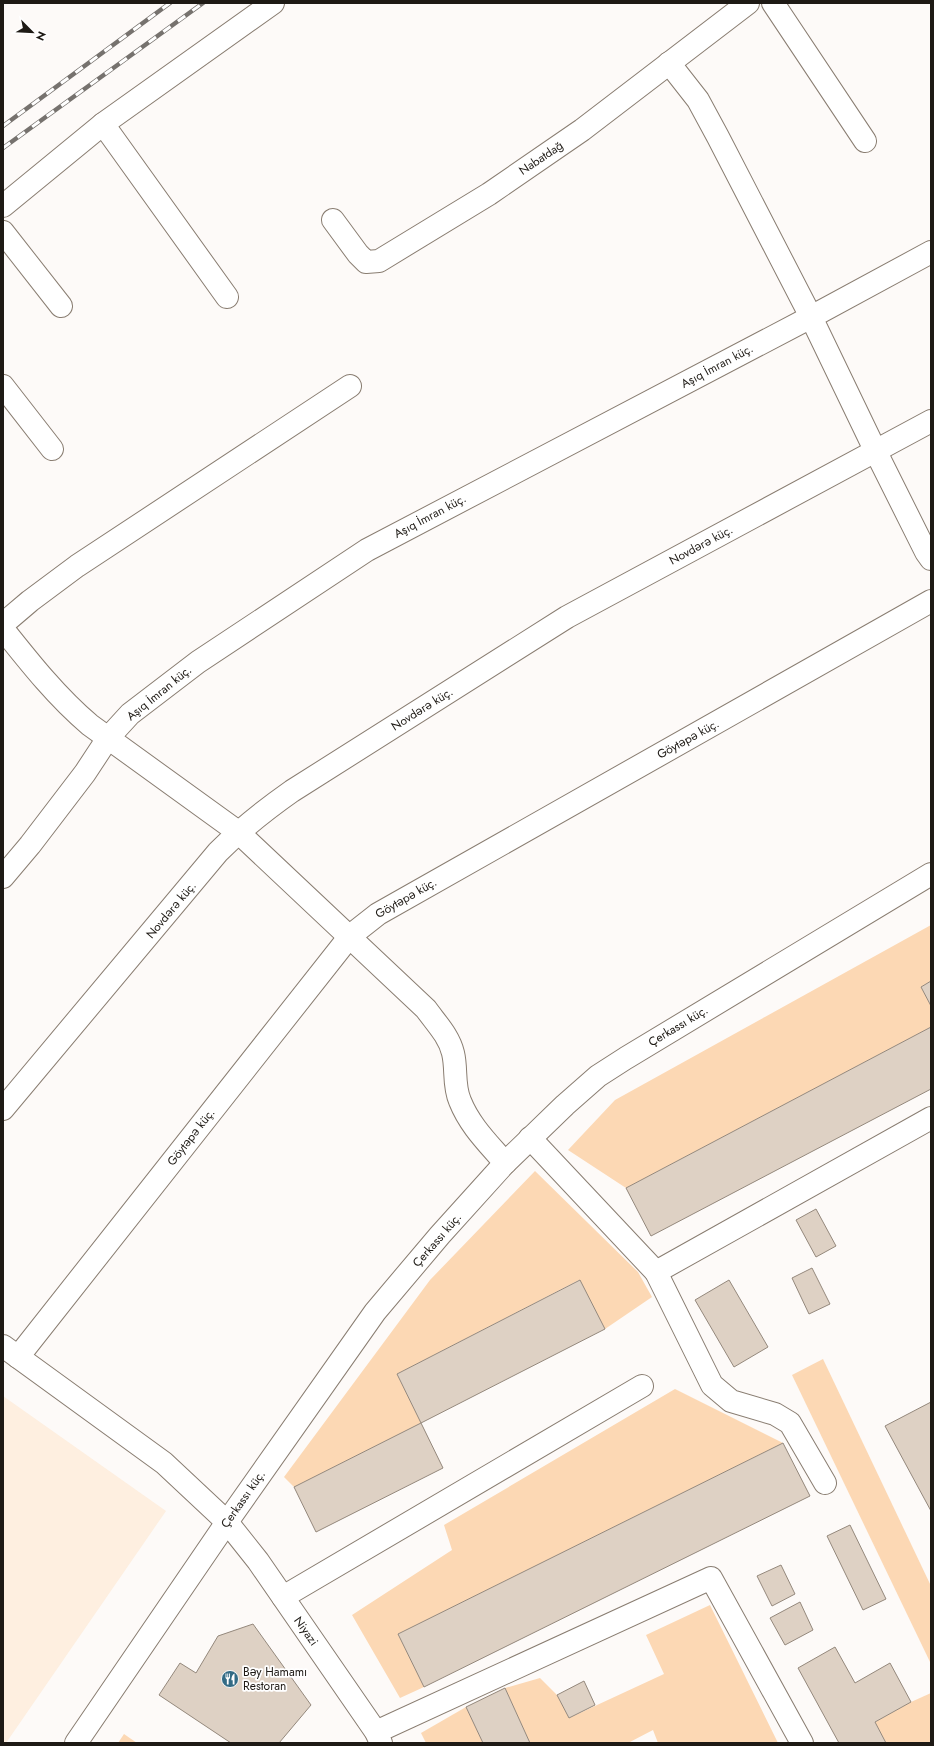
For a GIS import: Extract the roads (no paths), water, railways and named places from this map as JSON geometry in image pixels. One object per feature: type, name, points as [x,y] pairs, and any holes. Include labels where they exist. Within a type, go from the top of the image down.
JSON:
[{"type":"street","points":[[3,206],[103,124],[273,3]]},
{"type":"street","name":"Nabatdağ","points":[[333,220],[358,254],[366,262],[379,261],[489,194],[582,130],[748,3]]},
{"type":"street","points":[[773,3],[865,141]]},
{"type":"street","points":[[669,63],[698,100],[811,317],[876,452],[926,552],[931,559]]},
{"type":"street","points":[[103,124],[227,296]]},
{"type":"street","points":[[3,232],[61,306]]},
{"type":"street","name":"Aşıq İmran küç.","points":[[3,877],[30,845],[85,773],[108,738],[130,714],[198,662],[367,550],[811,317],[931,252]]},
{"type":"street","points":[[3,386],[52,449]]},
{"type":"street","points":[[3,624],[30,601],[77,566],[350,386]]},
{"type":"street","name":"Novdərə küç.","points":[[3,1109],[218,852],[238,832],[261,813],[292,791],[567,617],[876,452],[931,421]]},
{"type":"street","name":"Göytəpə küç.","points":[[10,1351],[350,936],[378,914],[931,602]]},
{"type":"street","points":[[3,629],[37,672],[70,708],[108,738],[238,832],[426,1009],[446,1037],[453,1054],[454,1082],[460,1101],[472,1124],[505,1162]]},
{"type":"street","name":"Çerkassı küç.","points":[[76,1743],[227,1522],[375,1312],[440,1235],[505,1162],[598,1076],[931,874]]},
{"type":"street","points":[[656,1272],[931,1118]]},
{"type":"street","points":[[530,1138],[656,1272],[712,1385],[731,1401],[775,1414],[790,1423],[825,1483]]},
{"type":"street","name":"Niyazi","points":[[10,1351],[164,1463],[227,1522],[258,1561],[379,1738]]},
{"type":"street","points":[[283,1597],[642,1386]]},
{"type":"street","points":[[379,1738],[711,1578],[802,1743]]},
{"type":"railway","points":[[3,126],[170,3]]},
{"type":"railway","points":[[3,148],[203,3]]},
{"type":"place","name":"Bәy Hamamı Restoran","points":[[230,1679]]}]
